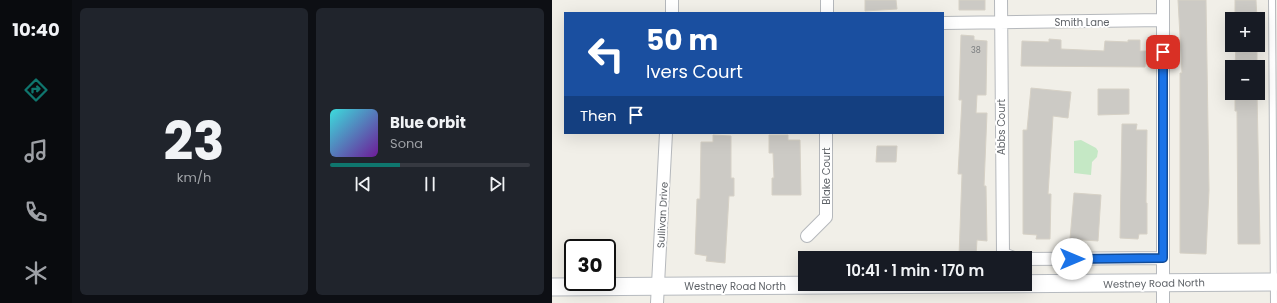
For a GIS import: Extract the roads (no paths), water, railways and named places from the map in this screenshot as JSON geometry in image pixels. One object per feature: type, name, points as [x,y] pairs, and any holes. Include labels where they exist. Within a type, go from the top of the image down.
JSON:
[{"type":"main road","name":"Westney Road North","points":[[552,287],[657,295],[1163,283],[1276,282]]},
{"type":"street","points":[[672,0],[672,12]]},
{"type":"street","points":[[827,0],[827,12]]},
{"type":"street","name":"Abbs Court","points":[[1001,0],[1008,251]]},
{"type":"street","points":[[1163,0],[1164,303]]},
{"type":"street","name":"Smith Lane","points":[[944,23],[1163,20]]},
{"type":"street","name":"Sullivan Drive","points":[[657,295],[666,134]]},
{"type":"street","name":"Blake Court","points":[[807,236],[826,217],[826,134]]},
{"type":"street","points":[[1032,260],[1163,258]]},
{"type":"lane","points":[[1272,0],[1276,251],[1274,303]]}]
